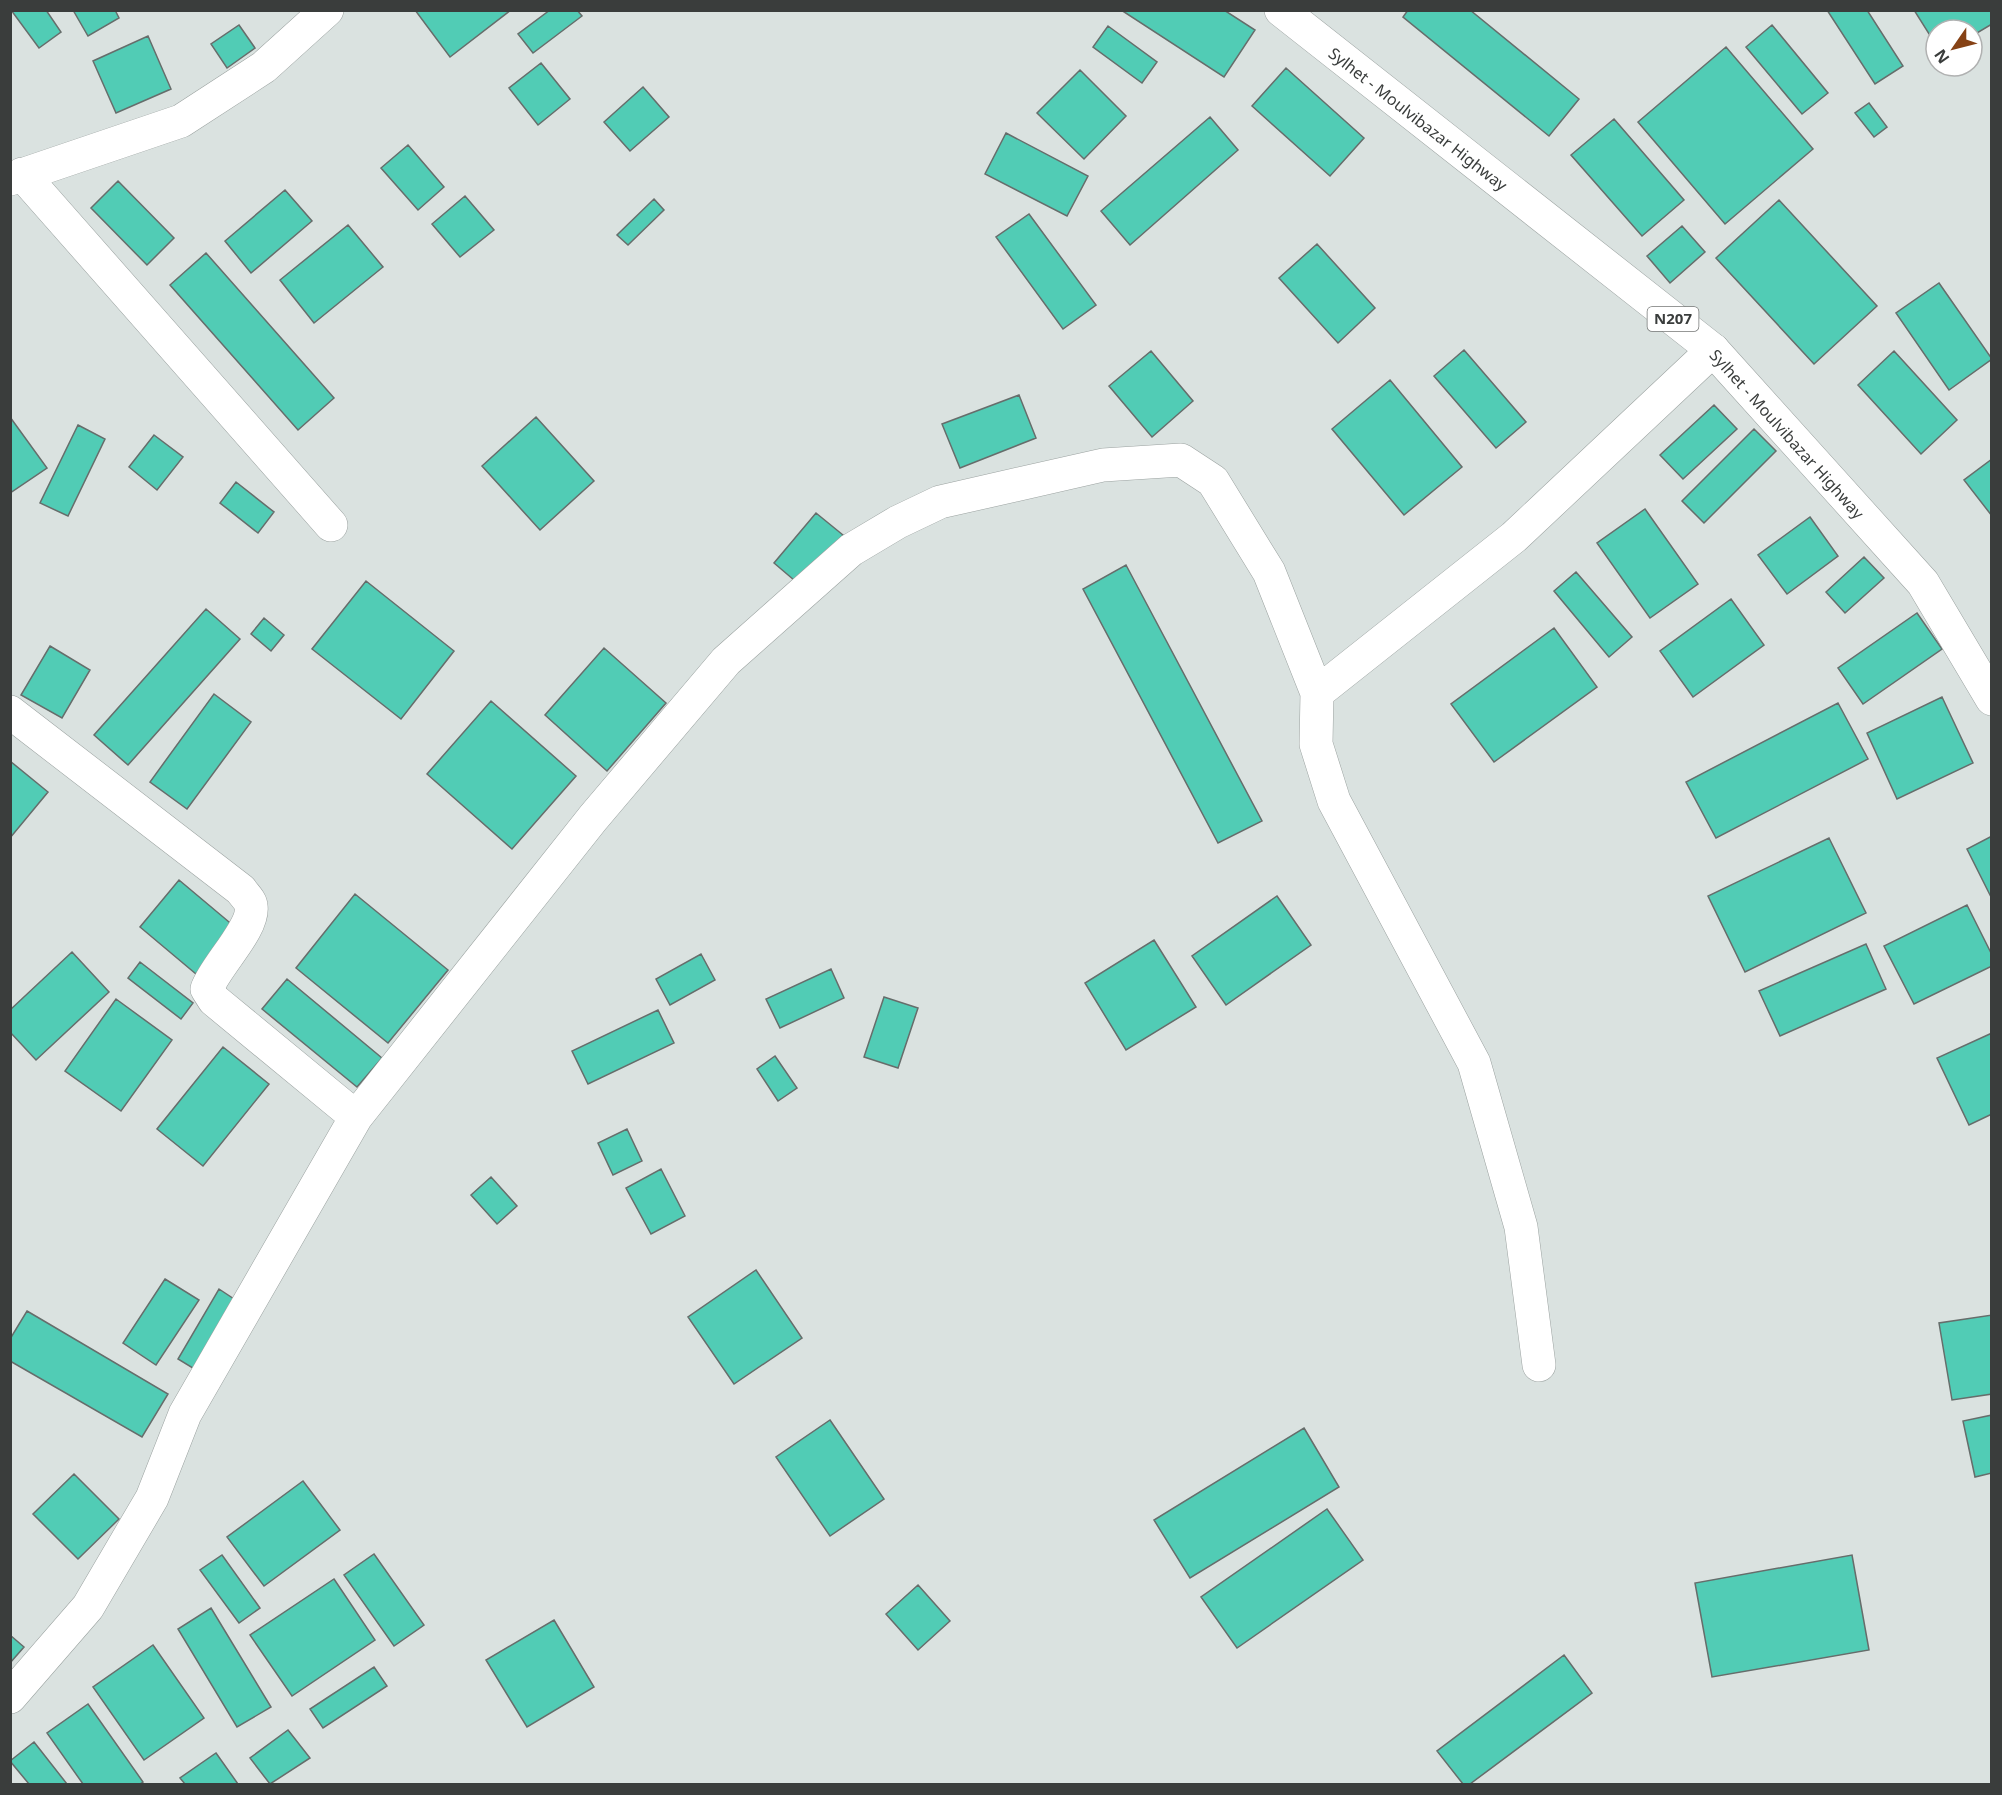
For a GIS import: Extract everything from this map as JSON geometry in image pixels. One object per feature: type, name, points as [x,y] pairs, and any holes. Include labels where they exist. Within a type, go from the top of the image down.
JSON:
[{"type":"main road","points":[[327,10],[264,67],[181,121],[16,176],[331,525]]},
{"type":"main road","name":"Sylhet - Moulvibazar Highway","points":[[1281,10],[1713,350],[1923,584],[1992,699]]},
{"type":"main road","points":[[1317,693],[1514,537],[1713,350]]},
{"type":"main road","points":[[10,1697],[88,1607],[152,1498],[185,1414],[356,1117],[593,818],[726,661],[851,550],[940,502],[1103,465],[1181,460],[1213,481],[1269,572],[1317,693],[1316,744],[1334,801],[1474,1063],[1521,1227],[1539,1365]]},
{"type":"main road","points":[[10,712],[242,890],[252,906],[250,922],[211,976],[207,989],[214,999],[356,1117]]},
{"type":"building","points":[[11,10],[46,10],[61,32],[39,48]]},
{"type":"building","points":[[73,10],[115,10],[119,18],[88,36]]},
{"type":"building","points":[[415,10],[511,10],[450,57]]},
{"type":"building","points":[[550,10],[577,10],[582,16],[533,53],[518,34]]},
{"type":"building","points":[[1121,10],[1224,10],[1255,30],[1224,77]]},
{"type":"building","points":[[1408,10],[1470,10],[1579,99],[1549,136],[1403,17]]},
{"type":"building","points":[[1827,10],[1867,10],[1903,66],[1875,84]]},
{"type":"building","points":[[1914,10],[1992,10],[1992,24],[1984,29],[1984,18],[1924,18],[1924,26]]},
{"type":"building","points":[[239,25],[255,48],[227,68],[211,44]]},
{"type":"building","points":[[1772,25],[1828,93],[1802,114],[1746,47]]},
{"type":"building","points":[[1108,26],[1157,62],[1142,83],[1093,47]]},
{"type":"building","points":[[148,36],[171,89],[116,113],[93,61]]},
{"type":"building","points":[[1726,47],[1813,149],[1725,224],[1638,122]]},
{"type":"building","points":[[541,63],[570,99],[538,125],[509,88]]},
{"type":"building","points":[[1286,68],[1364,138],[1330,176],[1252,106]]},
{"type":"building","points":[[1080,70],[1126,116],[1084,159],[1037,113]]},
{"type":"building","points":[[643,87],[669,117],[630,151],[604,122]]},
{"type":"building","points":[[1869,103],[1887,127],[1874,137],[1855,113]]},
{"type":"building","points":[[1210,117],[1238,150],[1130,245],[1101,211]]},
{"type":"building","points":[[1614,119],[1684,200],[1642,236],[1571,155]]},
{"type":"building","points":[[1006,133],[1088,176],[1067,216],[985,174]]},
{"type":"building","points":[[408,145],[444,187],[418,210],[381,168]]},
{"type":"building","points":[[118,181],[174,238],[147,265],[91,208]]},
{"type":"building","points":[[285,190],[312,221],[251,273],[225,241]]},
{"type":"building","points":[[465,196],[494,230],[460,257],[432,224]]},
{"type":"building","points":[[654,199],[664,210],[628,245],[617,235]]},
{"type":"building","points":[[1779,200],[1877,306],[1814,364],[1716,258]]},
{"type":"building","points":[[1029,214],[1096,305],[1063,329],[996,237]]},
{"type":"building","points":[[348,225],[383,267],[314,323],[280,280]]},
{"type":"building","points":[[1682,226],[1705,252],[1670,283],[1647,256]]},
{"type":"building","points":[[1317,244],[1375,308],[1338,343],[1279,278]]},
{"type":"building","points":[[206,253],[334,398],[298,430],[170,285]]},
{"type":"building","points":[[1939,283],[1992,359],[1949,390],[1896,313]]},
{"type":"building","points":[[1464,350],[1526,422],[1496,448],[1434,376]]},
{"type":"building","points":[[1151,351],[1193,401],[1152,437],[1109,386]]},
{"type":"building","points":[[1894,351],[1957,420],[1921,454],[1858,385]]},
{"type":"building","points":[[1390,380],[1462,467],[1404,515],[1332,429]]},
{"type":"building","points":[[1019,395],[1036,438],[960,468],[942,424]]},
{"type":"building","points":[[1714,405],[1737,429],[1683,479],[1660,455]]},
{"type":"building","points":[[10,417],[47,468],[10,493]]},
{"type":"building","points":[[536,417],[594,481],[540,530],[482,466]]},
{"type":"building","points":[[78,425],[105,439],[68,516],[40,503]]},
{"type":"building","points":[[1754,429],[1776,451],[1704,523],[1682,501]]},
{"type":"building","points":[[154,435],[183,457],[157,490],[129,467]]},
{"type":"building","points":[[1992,459],[1992,516],[1964,480]]},
{"type":"building","points":[[236,482],[274,512],[258,533],[220,503]]},
{"type":"building","points":[[1645,509],[1698,584],[1650,618],[1597,543]]},
{"type":"building","points":[[816,513],[843,535],[801,586],[774,563]]},
{"type":"building","points":[[1810,517],[1838,556],[1787,594],[1758,555]]},
{"type":"building","points":[[1864,557],[1884,578],[1845,613],[1826,592]]},
{"type":"building","points":[[1126,565],[1262,821],[1218,843],[1083,589]]},
{"type":"building","points":[[1576,572],[1632,637],[1609,657],[1554,591]]},
{"type":"building","points":[[366,581],[454,651],[401,719],[312,649]]},
{"type":"building","points":[[1731,599],[1764,645],[1693,697],[1660,651]]},
{"type":"building","points":[[206,609],[240,639],[128,765],[94,735]]},
{"type":"building","points":[[1917,613],[1942,649],[1863,704],[1838,668]]},
{"type":"building","points":[[264,618],[284,635],[271,651],[251,634]]},
{"type":"building","points":[[1554,628],[1597,687],[1494,762],[1451,704]]},
{"type":"building","points":[[50,646],[90,670],[62,718],[21,695]]},
{"type":"building","points":[[604,648],[666,703],[607,771],[545,715]]},
{"type":"building","points":[[214,694],[251,722],[187,809],[150,782]]},
{"type":"building","points":[[1942,697],[1973,763],[1897,799],[1867,733]]},
{"type":"building","points":[[491,701],[576,776],[512,849],[427,774]]},
{"type":"building","points":[[1838,703],[1868,759],[1716,838],[1686,782]]},
{"type":"building","points":[[10,761],[48,792],[10,838]]},
{"type":"building","points":[[1992,836],[1992,899],[1967,849]]},
{"type":"building","points":[[1829,838],[1866,913],[1745,972],[1708,896]]},
{"type":"building","points":[[179,880],[235,927],[196,974],[140,927]]},
{"type":"building","points":[[355,894],[448,970],[388,1043],[296,968]]},
{"type":"building","points":[[1277,896],[1311,945],[1226,1005],[1192,956]]},
{"type":"building","points":[[1967,905],[1992,955],[1992,966],[1914,1004],[1884,946]]},
{"type":"building","points":[[1154,940],[1196,1007],[1126,1050],[1085,983]]},
{"type":"building","points":[[1866,944],[1886,989],[1780,1036],[1759,991]]},
{"type":"building","points":[[72,952],[109,992],[36,1060],[10,1032],[10,1010]]},
{"type":"building","points":[[701,954],[715,980],[670,1005],[656,979]]},
{"type":"building","points":[[140,962],[193,1003],[181,1019],[128,978]]},
{"type":"building","points":[[831,969],[844,998],[780,1028],[766,999]]},
{"type":"building","points":[[287,979],[382,1058],[357,1087],[262,1009]]},
{"type":"building","points":[[884,997],[918,1008],[898,1068],[864,1057]]},
{"type":"building","points":[[116,999],[172,1040],[121,1111],[65,1071]]},
{"type":"building","points":[[658,1010],[674,1043],[588,1084],[572,1051]]},
{"type":"building","points":[[1992,1033],[1992,1114],[1969,1125],[1937,1058]]},
{"type":"building","points":[[223,1047],[269,1084],[203,1166],[157,1129]]},
{"type":"building","points":[[775,1056],[797,1088],[778,1101],[757,1069]]},
{"type":"building","points":[[627,1129],[642,1161],[613,1175],[598,1143]]},
{"type":"building","points":[[661,1169],[685,1216],[651,1234],[626,1188]]},
{"type":"building","points":[[491,1177],[517,1206],[497,1224],[471,1195]]},
{"type":"building","points":[[756,1270],[802,1338],[734,1384],[688,1317]]},
{"type":"building","points":[[165,1279],[199,1300],[156,1365],[123,1343]]},
{"type":"building","points":[[219,1289],[237,1301],[196,1370],[178,1359]]},
{"type":"building","points":[[27,1311],[168,1394],[142,1437],[10,1361],[10,1339]]},
{"type":"building","points":[[1992,1315],[1992,1394],[1952,1400],[1939,1323]]},
{"type":"building","points":[[1992,1415],[1992,1473],[1975,1477],[1963,1421]]},
{"type":"building","points":[[830,1420],[884,1499],[830,1536],[776,1457]]},
{"type":"building","points":[[1304,1428],[1339,1487],[1190,1578],[1154,1520]]},
{"type":"building","points":[[74,1474],[119,1519],[78,1559],[33,1514]]},
{"type":"building","points":[[303,1481],[340,1530],[264,1586],[227,1537]]},
{"type":"building","points":[[1327,1509],[1363,1560],[1237,1648],[1201,1597]]},
{"type":"building","points":[[374,1554],[424,1625],[394,1646],[344,1575]]},
{"type":"building","points":[[222,1555],[260,1608],[239,1623],[200,1570]]},
{"type":"building","points":[[1852,1555],[1869,1650],[1712,1677],[1695,1583]]},
{"type":"building","points":[[334,1579],[375,1640],[292,1696],[250,1635]]},
{"type":"building","points":[[918,1585],[950,1621],[918,1650],[886,1614]]},
{"type":"building","points":[[211,1608],[271,1707],[237,1727],[178,1629]]},
{"type":"building","points":[[554,1620],[594,1687],[527,1727],[486,1660]]},
{"type":"building","points":[[10,1635],[24,1647],[10,1663]]},
{"type":"building","points":[[153,1645],[204,1718],[144,1760],[93,1687]]},
{"type":"building","points":[[1564,1655],[1592,1693],[1470,1784],[1463,1784],[1437,1751]]},
{"type":"building","points":[[374,1667],[387,1686],[323,1728],[310,1709]]},
{"type":"building","points":[[88,1704],[143,1782],[140,1784],[83,1784],[47,1733]]},
{"type":"building","points":[[288,1730],[310,1758],[270,1784],[250,1758]]},
{"type":"building","points":[[34,1742],[67,1784],[29,1784],[10,1761]]},
{"type":"building","points":[[216,1753],[238,1784],[185,1784],[180,1778]]}]
